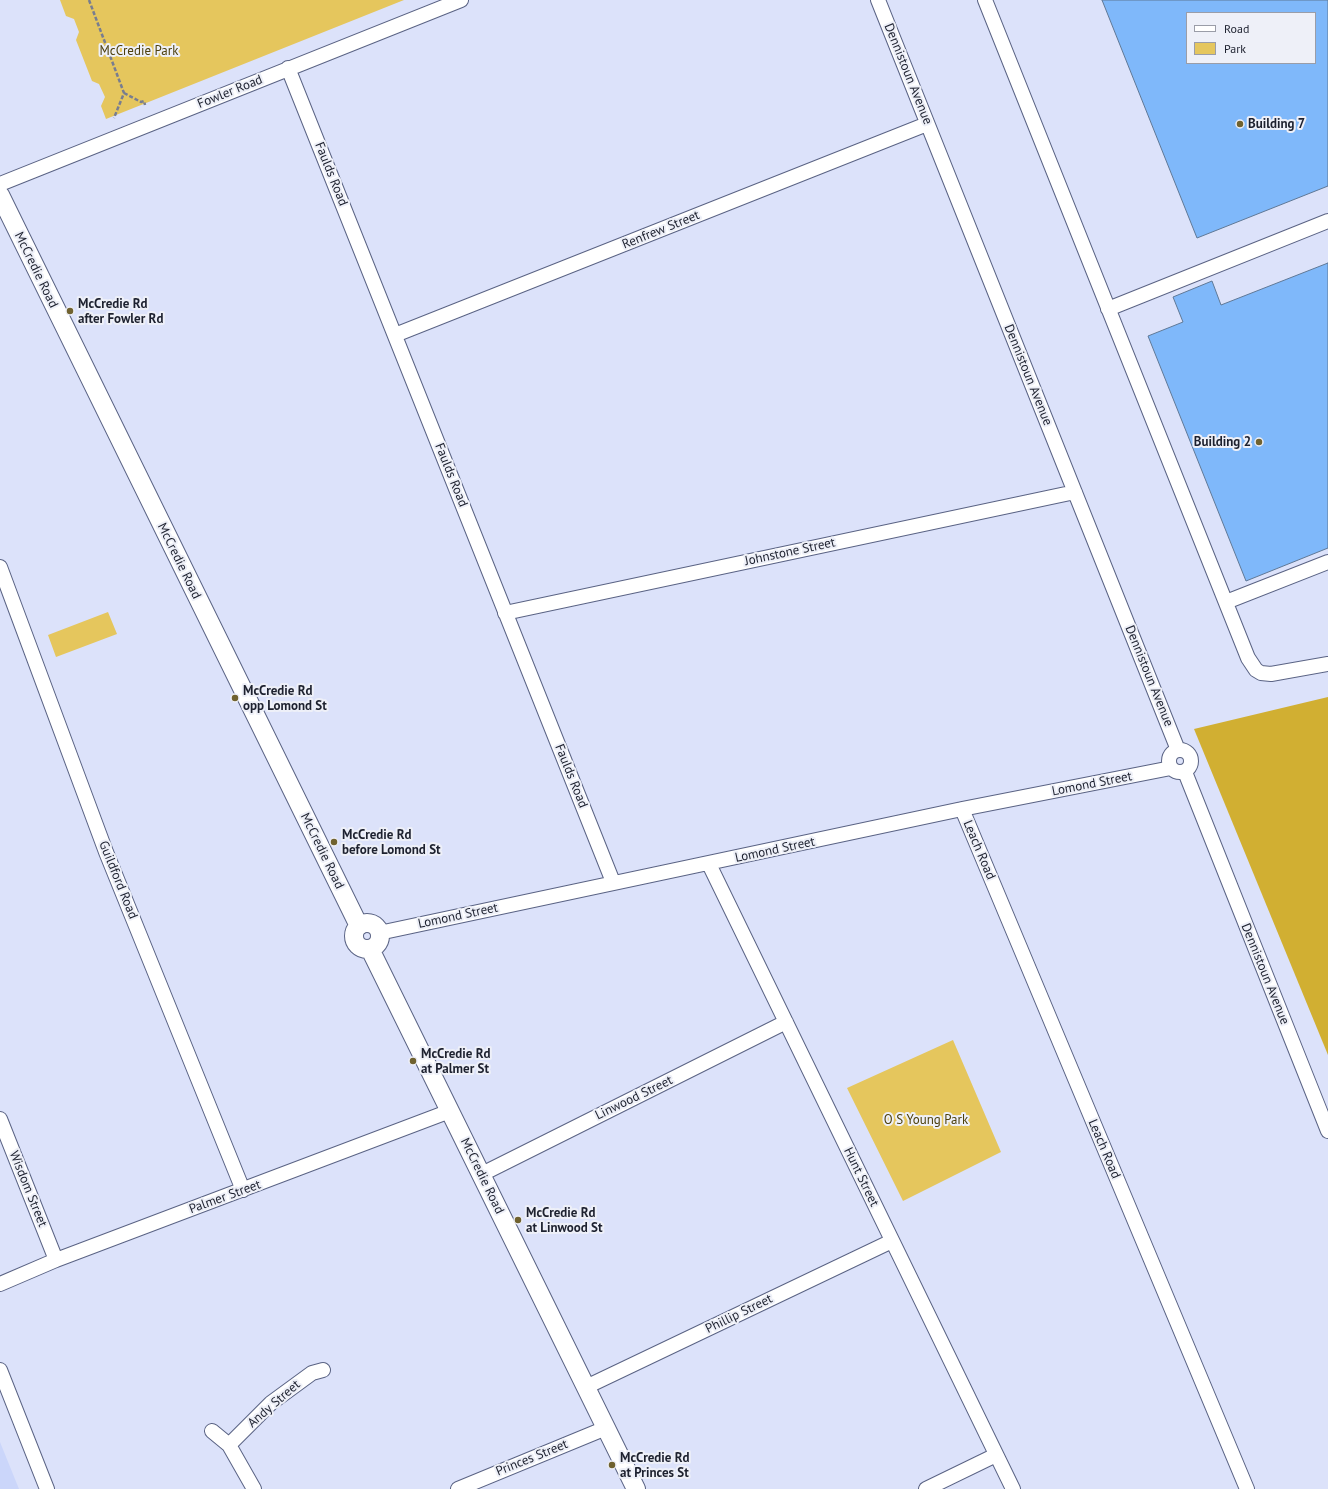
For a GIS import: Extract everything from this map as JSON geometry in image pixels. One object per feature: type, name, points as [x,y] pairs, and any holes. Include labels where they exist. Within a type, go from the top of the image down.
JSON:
[{"type":"main road","name":"McCredie Road","points":[[0,195],[359,926]]},
{"type":"main road","points":[[366,923],[376,927],[380,933],[378,943],[370,949],[360,948],[355,941],[354,933],[359,926],[366,923]]},
{"type":"main road","name":"McCredie Road","points":[[370,949],[636,1489]]},
{"type":"street","name":"Fowler Road","points":[[0,184],[461,0]]},
{"type":"street","name":"Dennistoun Avenue","points":[[878,0],[1178,750]]},
{"type":"street","points":[[985,0],[1248,658],[1256,670],[1262,673],[1271,674],[1328,664]]},
{"type":"street","name":"Faulds Road","points":[[288,68],[613,882]]},
{"type":"street","name":"Renfrew Street","points":[[395,335],[928,124]]},
{"type":"street","points":[[1108,309],[1328,222]]},
{"type":"street","name":"Johnstone Street","points":[[505,612],[1075,492]]},
{"type":"street","points":[[1226,602],[1328,562]]},
{"type":"street","name":"Guildford Road","points":[[0,567],[106,852],[242,1190]]},
{"type":"street","points":[[1178,750],[1186,751],[1191,756],[1190,767],[1178,770],[1169,765],[1170,757],[1178,750]]},
{"type":"street","name":"Dennistoun Avenue","points":[[1178,770],[1328,1131]]},
{"type":"street","name":"Lomond Street","points":[[380,933],[613,882],[709,864],[962,809],[1178,770]]},
{"type":"street","name":"Leach Road","points":[[962,809],[1247,1489]]},
{"type":"street","name":"Hunt Street","points":[[709,864],[1013,1489]]},
{"type":"street","name":"Linwood Street","points":[[482,1174],[786,1022]]},
{"type":"street","name":"Palmer Street","points":[[0,1284],[56,1260],[450,1111]]},
{"type":"street","name":"Wisdom Street","points":[[0,1119],[56,1260]]},
{"type":"street","name":"Phillip Street","points":[[586,1387],[892,1241]]},
{"type":"street","points":[[0,1370],[47,1489]]},
{"type":"street","name":"Andy Street","points":[[229,1445],[271,1403],[312,1372],[323,1370]]},
{"type":"street","name":"Princes Street","points":[[458,1489],[606,1428]]},
{"type":"street","points":[[212,1431],[229,1445],[254,1489]]},
{"type":"street","points":[[926,1489],[996,1455]]},
{"type":"path","points":[[89,0],[124,93],[141,102],[144,101],[145,105]]},
{"type":"path","points":[[114,118],[124,93]]},
{"type":"shaded area","points":[[1328,697],[1328,1055],[1194,729]]},
{"type":"shaded area","points":[[0,1442],[19,1489],[0,1489]]},
{"type":"green space","name":"McCredie Park","points":[[60,0],[404,0],[106,119],[101,106],[105,97],[99,84],[92,81],[76,40],[79,32],[74,19],[66,16]]},
{"type":"green space","points":[[108,612],[117,634],[56,657],[48,635]]},
{"type":"green space","name":"O S Young Park","points":[[953,1040],[1001,1152],[903,1201],[847,1088]]},
{"type":"building","name":"Building 7","points":[[1102,0],[1328,0],[1328,186],[1197,238]]},
{"type":"building","name":"Building 2","points":[[1328,263],[1328,548],[1246,581],[1148,336],[1183,322],[1173,297],[1212,281],[1221,305]]},
{"type":"place","name":"Building 7","points":[[1240,124]]},
{"type":"place","name":"McCredie Rd after Fowler Rd","points":[[70,311]]},
{"type":"place","name":"Building 2","points":[[1259,442]]},
{"type":"place","name":"McCredie Rd opp Lomond St","points":[[235,698]]},
{"type":"place","name":"McCredie Rd before Lomond St","points":[[334,842]]},
{"type":"place","name":"McCredie Rd at Palmer St","points":[[413,1061]]},
{"type":"place","name":"McCredie Rd at Linwood St","points":[[518,1220]]},
{"type":"place","name":"McCredie Rd at Princes St","points":[[612,1465]]}]
